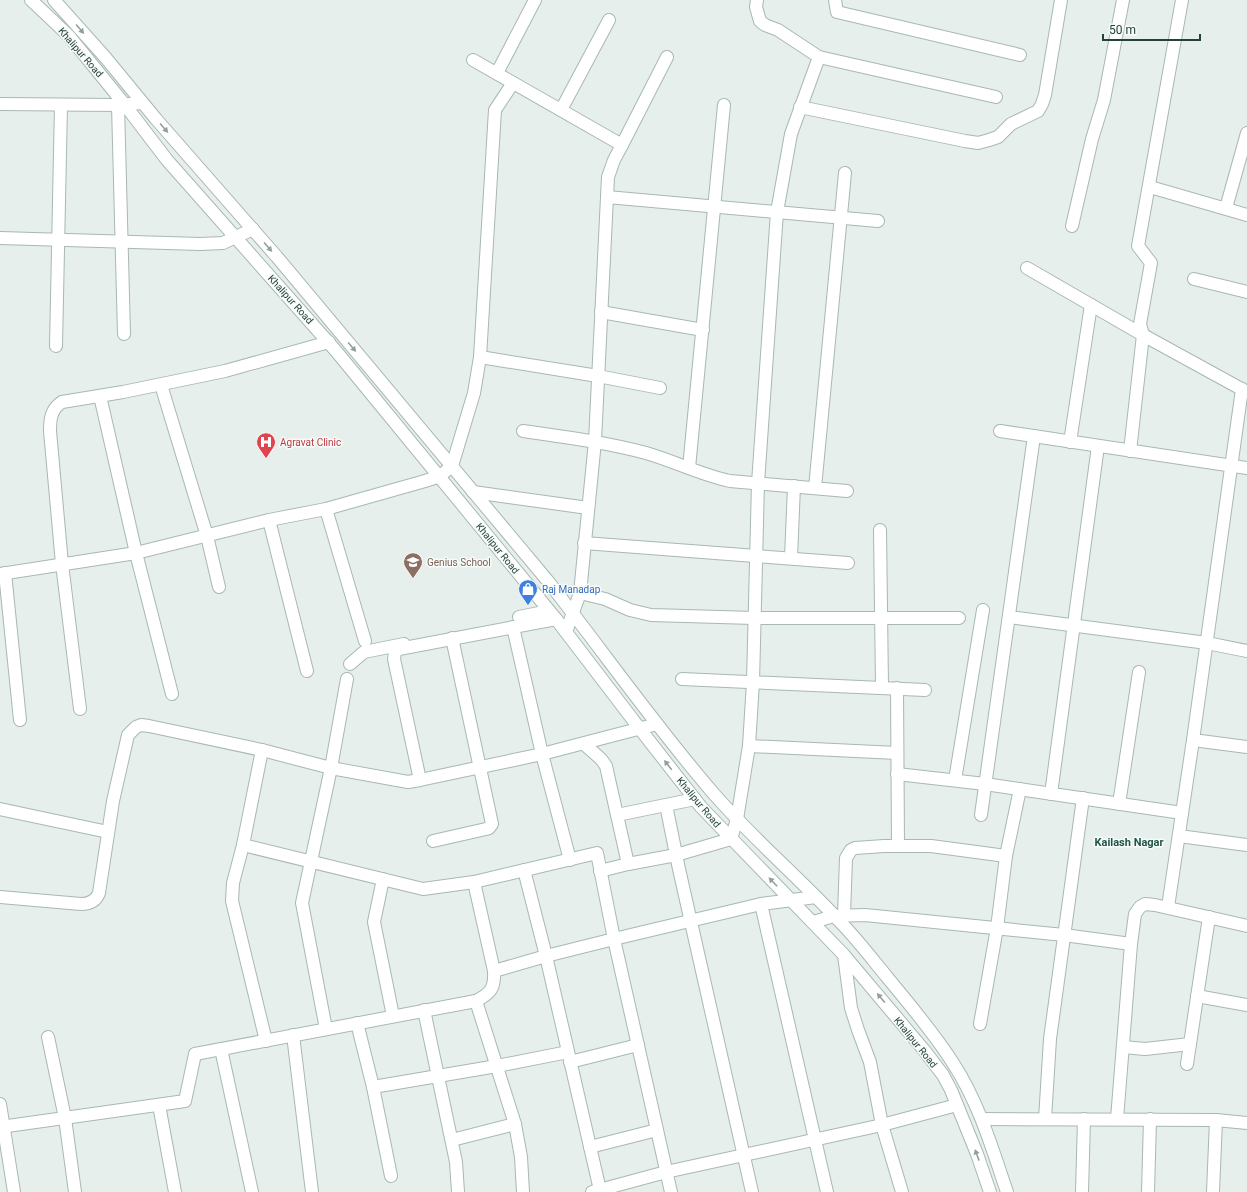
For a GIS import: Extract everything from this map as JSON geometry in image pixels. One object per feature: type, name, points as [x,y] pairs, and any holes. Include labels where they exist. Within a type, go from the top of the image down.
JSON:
[{"type":"street","name":"Khalipur Road","points":[[31,0],[69,36],[122,105],[167,160],[329,342],[566,632],[695,799],[731,839],[844,955],[924,1050],[943,1075],[957,1105],[990,1192]]},
{"type":"street","name":"Khalipur Road","points":[[54,0],[253,229],[452,466],[573,613],[657,724],[714,794],[737,819],[816,897],[839,916],[845,927],[895,986],[954,1064],[972,1097],[982,1119],[1007,1192]]},
{"type":"street","points":[[496,74],[535,0]]},
{"type":"street","points":[[757,0],[756,6],[760,21],[765,25],[778,30],[818,57],[996,97]]},
{"type":"street","points":[[835,0],[837,12],[1020,54]]},
{"type":"street","points":[[800,107],[965,141],[978,142],[998,137],[1011,124],[1038,111],[1042,104],[1045,96],[1061,0]]},
{"type":"street","points":[[1072,226],[1092,139],[1104,100],[1123,0]]},
{"type":"street","points":[[1130,451],[1143,335],[1140,324],[1151,263],[1138,246],[1150,187],[1182,0]]},
{"type":"street","points":[[561,110],[609,20]]},
{"type":"street","points":[[566,632],[580,593],[595,441],[608,177],[614,160],[667,57]]},
{"type":"street","points":[[600,871],[676,855],[731,839],[737,819],[749,746],[753,682],[758,483],[777,212],[791,134],[818,57]]},
{"type":"street","points":[[473,60],[622,144]]},
{"type":"street","points":[[20,720],[2,573],[136,553],[269,520],[326,509],[440,476],[452,466],[474,393],[480,357],[495,110],[513,83]]},
{"type":"street","points":[[0,104],[122,105],[142,103]]},
{"type":"street","points":[[56,346],[61,105]]},
{"type":"street","points":[[122,105],[124,334]]},
{"type":"street","points":[[689,468],[724,105]]},
{"type":"street","points":[[1226,208],[1247,133]]},
{"type":"street","points":[[815,488],[845,174]]},
{"type":"street","points":[[1150,187],[1247,214]]},
{"type":"street","points":[[607,197],[878,221]]},
{"type":"street","points":[[0,238],[122,242],[223,243],[253,229]]},
{"type":"street","points":[[1027,268],[1143,335],[1245,391],[1232,466],[1194,740],[1168,907]]},
{"type":"street","points":[[1194,279],[1247,292]]},
{"type":"street","points":[[1070,442],[1091,305]]},
{"type":"street","points":[[601,312],[703,330]]},
{"type":"street","points":[[80,709],[62,564],[50,431],[50,420],[57,405],[62,402],[161,385],[225,371],[329,342]]},
{"type":"street","points":[[480,357],[598,376],[660,388]]},
{"type":"street","points":[[161,385],[207,536],[219,587]]},
{"type":"street","points":[[100,396],[136,553],[172,694]]},
{"type":"street","points":[[522,431],[595,441],[647,454],[714,478],[730,481],[847,491]]},
{"type":"street","points":[[1000,431],[1247,468]]},
{"type":"street","points":[[981,815],[1034,436]]},
{"type":"street","points":[[1051,794],[1075,626],[1098,446]]},
{"type":"street","points":[[791,558],[794,486]]},
{"type":"street","points":[[472,492],[588,508]]},
{"type":"street","points":[[326,509],[365,641]]},
{"type":"street","points":[[269,520],[307,671]]},
{"type":"street","points":[[880,530],[882,688]]},
{"type":"street","points":[[584,543],[848,563]]},
{"type":"street","points":[[580,593],[605,599],[630,610],[651,615],[754,618],[959,618]]},
{"type":"street","points":[[955,780],[983,610]]},
{"type":"street","points":[[420,780],[394,655],[395,651],[452,638],[513,627],[552,615]]},
{"type":"street","points":[[350,664],[364,652],[450,632],[552,615]]},
{"type":"street","points":[[1009,617],[1207,643],[1247,650]]},
{"type":"street","points":[[513,627],[542,754],[570,860]]},
{"type":"street","points":[[433,840],[486,829],[492,824],[452,638]]},
{"type":"street","points":[[1119,804],[1139,672]]},
{"type":"street","points":[[326,1029],[302,903],[331,768],[347,679]]},
{"type":"street","points":[[682,679],[925,690]]},
{"type":"street","points":[[897,688],[898,846]]},
{"type":"street","points":[[0,896],[81,904],[95,901],[99,893],[113,801],[128,735],[136,727],[141,725],[262,750],[331,768],[408,782],[542,754],[657,724]]},
{"type":"street","points":[[1194,740],[1247,747]]},
{"type":"street","points":[[584,744],[601,758],[606,766],[628,864]]},
{"type":"street","points":[[749,746],[897,753]]},
{"type":"street","points":[[262,750],[243,845],[233,883],[232,901],[266,1041]]},
{"type":"street","points":[[897,774],[985,784],[1182,813]]},
{"type":"street","points":[[980,1024],[997,928],[1006,856],[1020,789]]},
{"type":"street","points":[[1045,1118],[1050,1039],[1083,798]]},
{"type":"street","points":[[617,815],[695,799]]},
{"type":"street","points":[[666,805],[752,1192]]},
{"type":"street","points":[[0,809],[108,832]]},
{"type":"street","points":[[1179,836],[1247,845]]},
{"type":"street","points":[[243,845],[423,889],[474,882],[597,853],[614,939],[671,1192]]},
{"type":"street","points":[[839,916],[845,865],[848,854],[855,848],[931,846],[1006,856]]},
{"type":"street","points":[[524,870],[546,956],[590,1148],[596,1191],[666,1172],[882,1125],[957,1105]]},
{"type":"street","points":[[383,879],[374,922],[393,1016]]},
{"type":"street","points":[[2,1127],[185,1101],[195,1054],[476,1001],[484,997],[492,989],[494,984],[494,971],[474,882]]},
{"type":"street","points":[[494,971],[546,956],[761,904],[816,897]]},
{"type":"street","points":[[761,904],[827,1192]]},
{"type":"street","points":[[1117,1119],[1131,944],[1135,914],[1140,907],[1146,904],[1168,907],[1247,926]]},
{"type":"street","points":[[813,922],[839,916],[865,915],[1064,935],[1131,944]]},
{"type":"street","points":[[1187,1064],[1209,916]]},
{"type":"street","points":[[844,955],[851,1008],[870,1062],[882,1125],[902,1192]]},
{"type":"street","points":[[1197,996],[1247,1005]]},
{"type":"street","points":[[476,1001],[515,1124],[523,1192]]},
{"type":"street","points":[[424,1010],[452,1140],[456,1162],[458,1192]]},
{"type":"street","points":[[357,1023],[374,1087],[391,1176]]},
{"type":"street","points":[[293,1035],[312,1192]]},
{"type":"street","points":[[48,1037],[65,1118],[75,1192]]},
{"type":"street","points":[[1123,1047],[1145,1049],[1190,1044]]},
{"type":"street","points":[[374,1087],[497,1066],[569,1057],[638,1045]]},
{"type":"street","points":[[221,1049],[252,1192]]},
{"type":"street","points":[[0,1104],[2,1127],[14,1192]]},
{"type":"street","points":[[159,1105],[175,1192]]},
{"type":"street","points":[[964,1121],[982,1119],[1045,1118],[1216,1120],[1247,1123]]},
{"type":"street","points":[[1082,1192],[1084,1119]]},
{"type":"street","points":[[1148,1192],[1150,1119]]},
{"type":"street","points":[[1213,1192],[1216,1120]]},
{"type":"street","points":[[452,1140],[515,1124]]},
{"type":"street","points":[[590,1148],[657,1130]]},
{"type":"place","name":"Agravat Clinic","points":[[266,459]]},
{"type":"place","name":"Genius School","points":[[413,579]]},
{"type":"place","name":"Raj Manadap","points":[[528,606]]},
{"type":"district","name":"Kailash Nagar","points":[[1129,842]]}]
